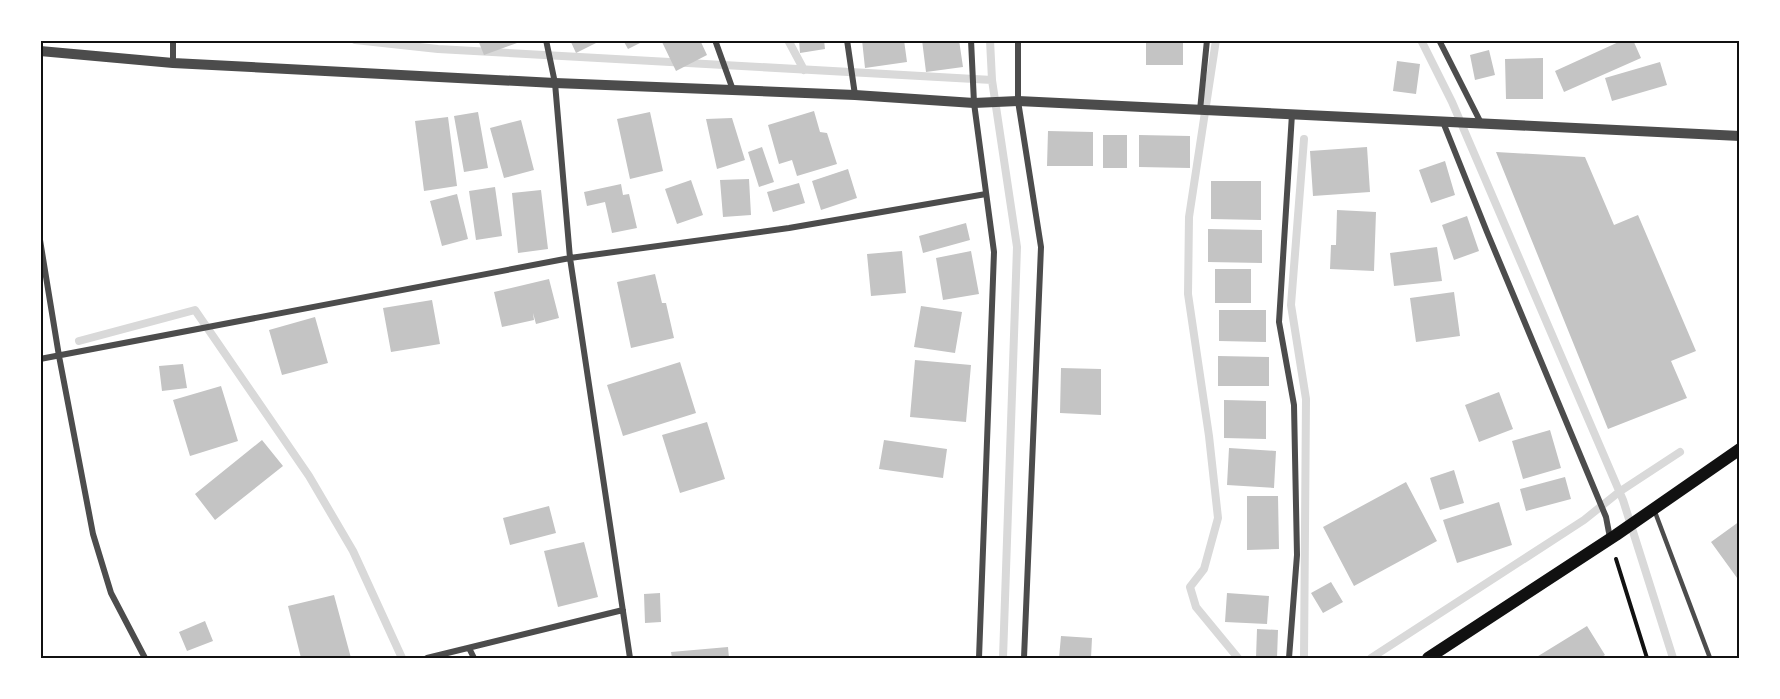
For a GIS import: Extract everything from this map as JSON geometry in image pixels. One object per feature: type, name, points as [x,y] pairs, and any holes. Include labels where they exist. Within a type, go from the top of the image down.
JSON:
[{"type":"main road","points":[[1428,658],[1613,537],[1740,449]]},
{"type":"street","points":[[172,63],[173,40]]},
{"type":"street","points":[[546,40],[555,83],[570,258],[630,658]]},
{"type":"street","points":[[716,40],[733,90]]},
{"type":"street","points":[[847,40],[855,95]]},
{"type":"street","points":[[971,40],[975,102],[993,252],[979,658]]},
{"type":"street","points":[[1018,40],[1016,101],[1041,247],[1024,658]]},
{"type":"street","points":[[1200,110],[1207,40]]},
{"type":"street","points":[[1439,40],[1481,123]]},
{"type":"street","points":[[40,51],[172,63],[555,83],[975,102],[1016,101],[1740,136]]},
{"type":"street","points":[[1289,658],[1297,555],[1294,405],[1279,322],[1292,114]]},
{"type":"street","points":[[1443,122],[1613,537]]},
{"type":"street","points":[[40,359],[570,258],[789,228],[986,194]]},
{"type":"street","points":[[40,240],[59,356],[93,534],[111,593],[145,658]]},
{"type":"street","points":[[427,658],[623,610]]},
{"type":"street","points":[[469,648],[474,658]]},
{"type":"lane","points":[[1650,512],[1710,658]]},
{"type":"path","points":[[1616,562],[1647,658]]},
{"type":"building","points":[[478,40],[516,40],[517,43],[484,55]]},
{"type":"building","points":[[570,40],[602,40],[576,53]]},
{"type":"building","points":[[623,40],[646,40],[628,49]]},
{"type":"building","points":[[665,40],[700,40],[707,55],[676,71],[662,42]]},
{"type":"building","points":[[799,40],[824,40],[825,49],[800,53]]},
{"type":"building","points":[[862,40],[904,40],[907,62],[865,68]]},
{"type":"building","points":[[922,40],[959,40],[963,67],[926,72]]},
{"type":"building","points":[[1146,40],[1183,40],[1183,65],[1146,65]]},
{"type":"building","points":[[1623,40],[1633,40],[1641,58],[1564,92],[1555,71]]},
{"type":"building","points":[[1489,50],[1495,75],[1475,80],[1470,55]]},
{"type":"building","points":[[1543,58],[1543,99],[1506,99],[1505,59]]},
{"type":"building","points":[[1397,61],[1420,64],[1416,94],[1393,91]]},
{"type":"building","points":[[1660,62],[1667,85],[1612,101],[1605,78]]},
{"type":"building","points":[[814,111],[820,132],[827,133],[837,164],[797,176],[792,160],[779,164],[768,125]]},
{"type":"building","points":[[478,112],[488,168],[464,172],[454,116]]},
{"type":"building","points":[[650,112],[663,171],[630,179],[617,119]]},
{"type":"building","points":[[448,117],[457,186],[424,191],[415,121]]},
{"type":"building","points":[[732,118],[745,160],[717,169],[706,119]]},
{"type":"building","points":[[521,120],[534,170],[504,178],[490,128]]},
{"type":"building","points":[[1048,131],[1093,132],[1093,166],[1047,166]]},
{"type":"building","points":[[1103,135],[1127,135],[1127,168],[1103,168]]},
{"type":"building","points":[[1139,135],[1190,136],[1190,168],[1139,167]]},
{"type":"building","points":[[762,147],[774,182],[759,187],[748,152]]},
{"type":"building","points":[[1367,147],[1370,192],[1313,196],[1310,151]]},
{"type":"building","points":[[1496,152],[1585,157],[1614,225],[1638,215],[1696,351],[1671,361],[1687,398],[1608,429]]},
{"type":"building","points":[[1445,161],[1455,195],[1431,203],[1419,170]]},
{"type":"building","points":[[848,169],[857,198],[821,210],[812,181]]},
{"type":"building","points":[[749,179],[751,215],[723,217],[720,180]]},
{"type":"building","points":[[691,180],[703,215],[677,224],[665,189]]},
{"type":"building","points":[[1211,181],[1261,181],[1261,220],[1211,219]]},
{"type":"building","points":[[799,183],[805,203],[773,212],[767,192]]},
{"type":"building","points":[[621,184],[623,195],[629,194],[637,228],[612,233],[605,202],[587,206],[584,192]]},
{"type":"building","points":[[495,187],[502,236],[476,240],[469,191]]},
{"type":"building","points":[[541,190],[548,249],[518,253],[512,193]]},
{"type":"building","points":[[457,194],[468,239],[442,246],[430,201]]},
{"type":"building","points":[[1337,210],[1376,212],[1374,271],[1330,269],[1331,245],[1336,245]]},
{"type":"building","points":[[1467,216],[1479,251],[1454,260],[1442,225]]},
{"type":"building","points":[[966,223],[970,240],[923,253],[919,236]]},
{"type":"building","points":[[1208,229],[1262,230],[1262,263],[1208,262]]},
{"type":"building","points":[[1437,247],[1442,281],[1394,286],[1390,253]]},
{"type":"building","points":[[902,251],[906,293],[871,296],[867,254]]},
{"type":"building","points":[[971,251],[979,294],[943,300],[936,258]]},
{"type":"building","points":[[1215,269],[1251,269],[1251,303],[1215,303]]},
{"type":"building","points":[[655,274],[662,303],[666,303],[674,338],[631,348],[617,282]]},
{"type":"building","points":[[549,279],[559,318],[536,324],[533,313],[534,320],[502,327],[494,292]]},
{"type":"building","points":[[1454,292],[1460,336],[1416,342],[1410,298]]},
{"type":"building","points":[[432,300],[440,344],[391,352],[383,308]]},
{"type":"building","points":[[921,306],[962,312],[955,353],[914,347]]},
{"type":"building","points":[[1219,310],[1266,310],[1266,342],[1219,341]]},
{"type":"building","points":[[315,317],[328,363],[282,375],[269,330]]},
{"type":"building","points":[[1218,356],[1269,357],[1269,386],[1218,386]]},
{"type":"building","points":[[915,360],[971,365],[966,422],[910,417]]},
{"type":"building","points":[[680,362],[696,413],[623,436],[607,385]]},
{"type":"building","points":[[183,364],[187,388],[162,391],[159,366]]},
{"type":"building","points":[[1061,368],[1101,369],[1101,415],[1060,413]]},
{"type":"building","points":[[221,386],[238,441],[190,456],[173,400]]},
{"type":"building","points":[[1499,392],[1513,429],[1479,442],[1465,405]]},
{"type":"building","points":[[1224,400],[1266,401],[1266,439],[1224,438]]},
{"type":"building","points":[[707,422],[725,479],[680,493],[662,435]]},
{"type":"building","points":[[1550,430],[1561,468],[1523,479],[1512,441]]},
{"type":"building","points":[[262,440],[283,466],[215,520],[195,494]]},
{"type":"building","points":[[884,440],[947,449],[943,478],[879,469]]},
{"type":"building","points":[[1229,448],[1276,451],[1274,488],[1227,485]]},
{"type":"building","points":[[1454,470],[1464,503],[1440,510],[1430,478]]},
{"type":"building","points":[[1565,477],[1571,499],[1526,511],[1520,489]]},
{"type":"building","points":[[1406,482],[1437,541],[1354,586],[1323,527]]},
{"type":"building","points":[[1247,496],[1278,496],[1279,549],[1247,550]]},
{"type":"building","points":[[1499,502],[1512,545],[1457,563],[1443,520]]},
{"type":"building","points":[[549,506],[556,533],[510,545],[503,518]]},
{"type":"building","points":[[1740,521],[1740,582],[1711,542]]},
{"type":"building","points":[[584,542],[598,597],[558,607],[544,551]]},
{"type":"building","points":[[1331,582],[1343,602],[1323,613],[1311,593]]},
{"type":"building","points":[[660,593],[661,622],[645,623],[644,594]]},
{"type":"building","points":[[1227,593],[1269,596],[1267,624],[1225,622]]},
{"type":"building","points":[[334,595],[351,658],[301,658],[288,606]]},
{"type":"building","points":[[205,621],[213,641],[187,651],[179,632]]},
{"type":"building","points":[[1587,626],[1605,655],[1600,658],[1535,658]]},
{"type":"building","points":[[1257,629],[1278,630],[1277,658],[1256,658]]},
{"type":"building","points":[[1061,636],[1092,638],[1091,658],[1059,658]]},
{"type":"building","points":[[728,647],[729,658],[672,658],[671,652]]},
{"type":"waterway","points":[[355,40],[438,49],[992,80]]},
{"type":"waterway","points":[[788,40],[804,70]]},
{"type":"waterway","points":[[990,40],[992,80],[1017,247],[1003,658]]},
{"type":"waterway","points":[[1216,40],[1189,217],[1188,294],[1209,436],[1218,518],[1204,569],[1190,587],[1196,607],[1238,658]]},
{"type":"waterway","points":[[1421,40],[1452,102],[1623,500],[1673,658]]},
{"type":"waterway","points":[[1304,139],[1291,305],[1306,399],[1304,658]]},
{"type":"waterway","points":[[79,341],[195,310],[309,476],[353,551],[402,658]]},
{"type":"waterway","points":[[1371,658],[1584,520],[1619,492],[1680,452]]}]
